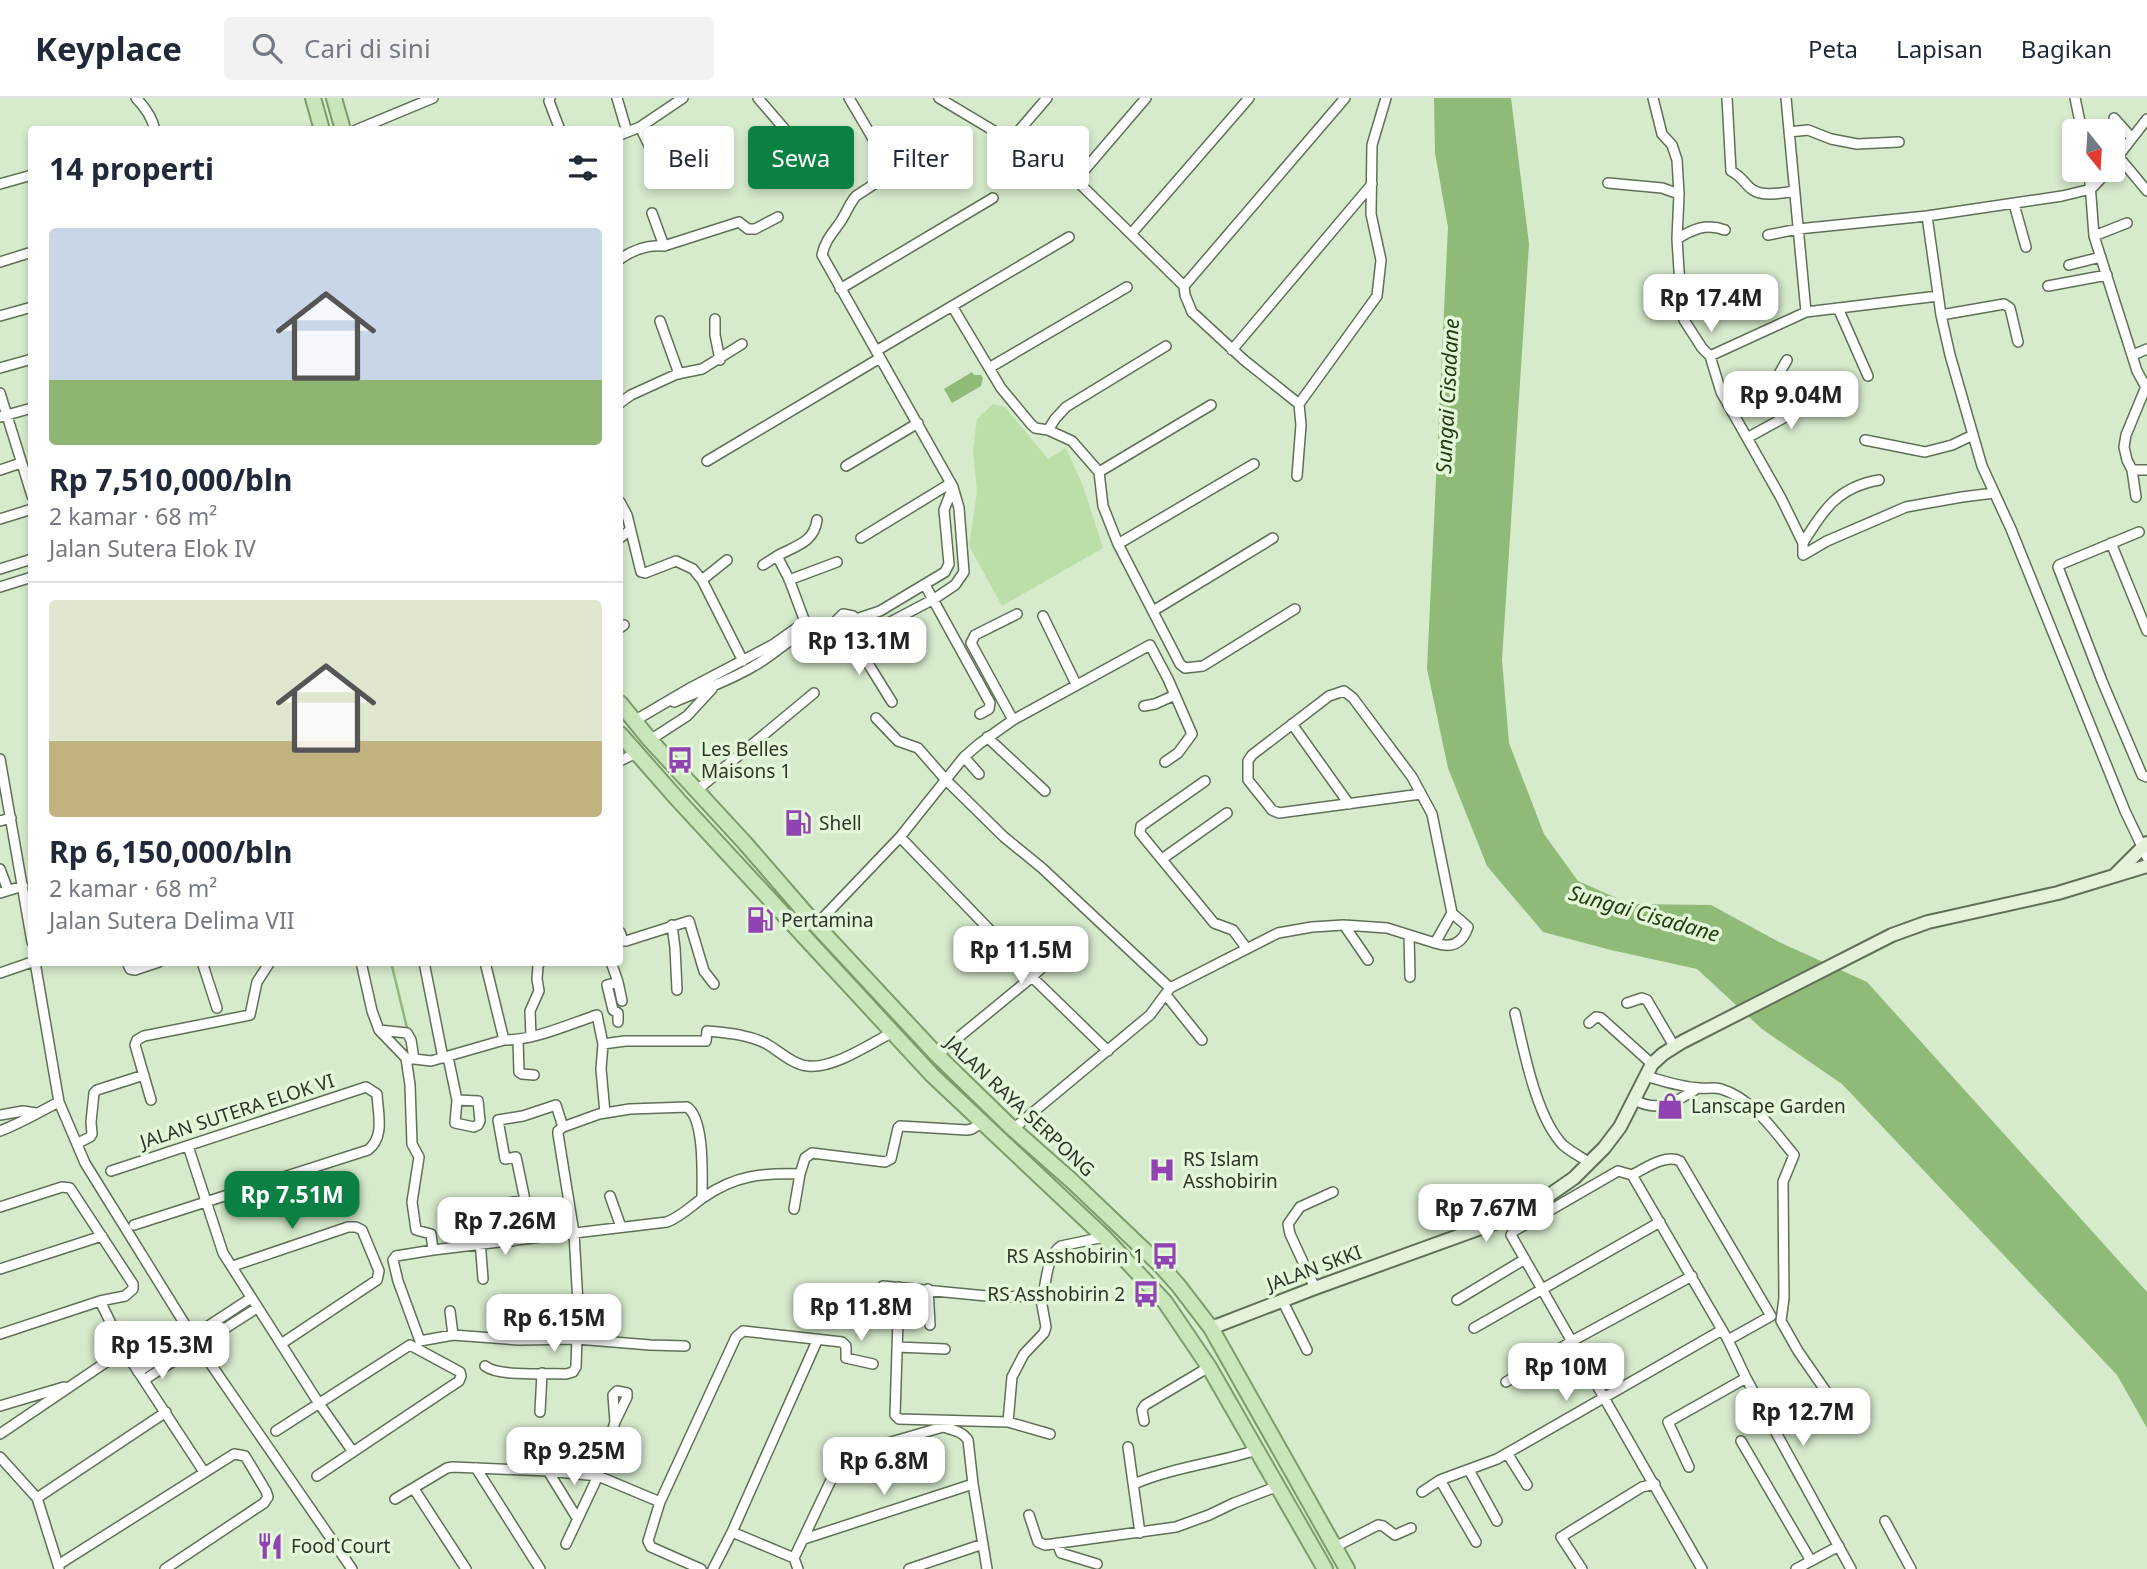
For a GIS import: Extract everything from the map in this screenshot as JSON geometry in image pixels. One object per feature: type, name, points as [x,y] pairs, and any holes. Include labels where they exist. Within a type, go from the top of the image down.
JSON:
[{"type":"main road","points":[[313,98],[321,126]]},
{"type":"main road","points":[[334,98],[342,126]]},
{"type":"main road","name":"JALAN RAYA SERPONG","points":[[623,707],[816,925],[937,1055],[1160,1265],[1211,1328],[1347,1569]]},
{"type":"main road","name":"JALAN RAYA SERPONG","points":[[623,738],[932,1075],[1104,1237],[1165,1302],[1209,1367],[1279,1486],[1320,1567]]},
{"type":"main road","points":[[2114,877],[2145,849]]},
{"type":"main road","name":"JALAN SKKI","points":[[1211,1328],[1500,1221],[1538,1203],[1590,1163],[1620,1127],[1649,1070],[1678,1044],[1892,935],[1928,922],[2058,893],[2147,866]]},
{"type":"main road","points":[[1089,1223],[1104,1211]]},
{"type":"street","points":[[136,98],[154,126]]},
{"type":"street","points":[[366,126],[433,98]]},
{"type":"street","points":[[550,98],[559,126]]},
{"type":"street","points":[[617,98],[622,126]]},
{"type":"street","points":[[623,133],[640,127],[683,98]]},
{"type":"street","points":[[758,98],[782,126]]},
{"type":"street","points":[[849,98],[868,131]]},
{"type":"street","points":[[1023,126],[1046,98]]},
{"type":"street","points":[[1089,165],[1146,98]]},
{"type":"street","points":[[1131,234],[1249,98]]},
{"type":"street","points":[[1184,286],[1345,98]]},
{"type":"street","points":[[1298,404],[1377,296],[1381,260],[1371,214],[1372,145],[1386,98]]},
{"type":"street","points":[[1653,98],[1662,134],[1672,145],[1677,160],[1679,194],[1676,239],[1684,320],[1710,356],[1721,392],[1781,498],[1803,543],[1803,555],[1827,541],[1906,507],[1994,493]]},
{"type":"street","points":[[1786,98],[1806,313]]},
{"type":"street","points":[[2075,98],[2079,119]]},
{"type":"street","points":[[1730,99],[1731,171],[1739,175],[1752,190],[1764,193],[1794,191]]},
{"type":"street","points":[[945,100],[987,126]]},
{"type":"street","points":[[2114,118],[2132,137]]},
{"type":"street","points":[[2125,146],[2147,118]]},
{"type":"street","points":[[640,127],[644,135]]},
{"type":"street","points":[[1789,132],[1808,130],[1831,139],[1857,144],[1899,142]]},
{"type":"street","points":[[2125,170],[2147,191]]},
{"type":"street","points":[[0,184],[28,176]]},
{"type":"street","points":[[2091,182],[2094,236],[2137,371],[2146,389],[2126,435],[2124,447],[2132,470],[2136,497]]},
{"type":"street","points":[[1768,235],[1798,229],[2014,204],[2091,189],[2098,182]]},
{"type":"street","points":[[1608,183],[1662,188],[1679,194]]},
{"type":"street","points":[[1232,350],[1372,184]]},
{"type":"street","points":[[853,634],[858,626],[856,619],[853,615],[843,614],[835,626],[841,635],[868,633],[934,598],[954,585],[964,572],[959,508],[952,485],[822,255],[823,246],[856,196],[868,188]]},
{"type":"street","points":[[1085,189],[1184,286],[1192,312],[1232,350],[1298,404],[1301,425],[1297,477]]},
{"type":"street","points":[[840,289],[993,198]]},
{"type":"street","points":[[2014,204],[2026,247]]},
{"type":"street","points":[[652,213],[664,246]]},
{"type":"street","points":[[1927,216],[1941,315],[1963,406],[1982,466],[2011,529],[2119,796],[2145,849]]},
{"type":"street","points":[[623,257],[630,251],[664,246],[740,222],[748,229],[755,229],[778,217]]},
{"type":"street","points":[[2094,236],[2126,223]]},
{"type":"street","points":[[1676,239],[1703,227],[1712,226],[1725,230]]},
{"type":"street","points":[[707,461],[952,306],[1069,237]]},
{"type":"street","points":[[0,262],[28,253]]},
{"type":"street","points":[[2069,265],[2101,257]]},
{"type":"street","points":[[2048,286],[2107,275]]},
{"type":"street","points":[[989,368],[1127,287]]},
{"type":"street","points":[[1710,356],[1806,313],[1938,296]]},
{"type":"street","points":[[1941,315],[2004,304],[2010,308],[2018,342]]},
{"type":"street","points":[[952,306],[1001,388],[1030,423],[1035,428],[1048,430],[1072,441],[1099,472],[1103,506],[1118,544],[1185,668],[1203,666],[1296,609]]},
{"type":"street","points":[[0,316],[28,308]]},
{"type":"street","points":[[1838,308],[1868,376]]},
{"type":"street","points":[[715,318],[720,360]]},
{"type":"street","points":[[660,321],[679,374]]},
{"type":"street","points":[[623,401],[679,374],[698,371],[720,360],[742,344]]},
{"type":"street","points":[[1048,430],[1066,407],[1166,346]]},
{"type":"street","points":[[2133,355],[2147,349]]},
{"type":"street","points":[[0,368],[28,360]]},
{"type":"street","points":[[1732,412],[1772,386],[1787,360]]},
{"type":"street","points":[[1747,438],[1789,415],[1799,400],[1814,390]]},
{"type":"street","points":[[0,393],[4,416],[28,483]]},
{"type":"street","points":[[1099,472],[1211,405]]},
{"type":"street","points":[[4,416],[28,409]]},
{"type":"street","points":[[846,466],[918,423]]},
{"type":"street","points":[[1865,440],[1925,452],[1952,446],[1973,435]]},
{"type":"street","points":[[0,470],[22,463]]},
{"type":"street","points":[[1118,544],[1254,464]]},
{"type":"street","points":[[2132,470],[2147,470]]},
{"type":"street","points":[[1803,543],[1818,519],[1842,493],[1863,483],[1879,480]]},
{"type":"street","points":[[861,538],[952,485]]},
{"type":"street","points":[[856,619],[880,611],[945,572],[949,564],[944,510],[952,485]]},
{"type":"street","points":[[623,508],[641,572],[645,573],[676,561],[693,569],[702,580],[743,661]]},
{"type":"street","points":[[0,519],[28,510]]},
{"type":"street","points":[[763,565],[814,534],[817,520]]},
{"type":"street","points":[[623,536],[630,530]]},
{"type":"street","points":[[2139,532],[2058,567],[2107,692],[2142,775],[2146,777]]},
{"type":"street","points":[[1153,611],[1273,538]]},
{"type":"street","points":[[2112,543],[2147,631]]},
{"type":"street","points":[[636,723],[692,687],[774,644],[805,622],[777,556]]},
{"type":"street","points":[[0,569],[28,560]]},
{"type":"street","points":[[702,580],[727,560]]},
{"type":"street","points":[[789,580],[837,562]]},
{"type":"street","points":[[0,587],[28,577]]},
{"type":"street","points":[[925,585],[990,703],[989,709],[980,714]]},
{"type":"street","points":[[1013,720],[971,643],[975,635],[1017,614]]},
{"type":"street","points":[[1043,616],[1076,684]]},
{"type":"street","points":[[636,723],[676,701],[714,688],[776,653],[805,631],[835,626]]},
{"type":"street","points":[[853,634],[892,702]]},
{"type":"street","points":[[816,925],[900,837],[964,757],[987,737],[1076,684],[1150,645],[1192,734],[1178,753],[1165,762]]},
{"type":"street","points":[[650,740],[687,716],[714,688]]},
{"type":"street","points":[[1013,1129],[1150,1015],[1168,992],[1278,933],[1344,925],[1387,928],[1452,946],[1468,928],[1452,913],[1432,814],[1412,777],[1344,691],[1329,696],[1292,724],[1250,758],[1247,766],[1248,780],[1272,810],[1279,813],[1421,794]]},
{"type":"street","points":[[696,791],[814,693]]},
{"type":"street","points":[[1144,706],[1175,695]]},
{"type":"street","points":[[876,718],[898,741],[918,748],[946,780],[1004,837],[1042,868],[1168,992],[1202,1040]]},
{"type":"street","points":[[1292,724],[1349,804]]},
{"type":"street","points":[[987,737],[1045,791]]},
{"type":"street","points":[[623,760],[636,753]]},
{"type":"street","points":[[964,757],[979,774]]},
{"type":"street","points":[[0,759],[28,917]]},
{"type":"street","points":[[1205,781],[1141,826],[1140,833],[1214,923],[1233,930],[1247,949]]},
{"type":"street","points":[[1162,859],[1227,813]]},
{"type":"street","points":[[0,821],[11,818]]},
{"type":"street","points":[[900,837],[1032,977],[1108,1051]]},
{"type":"street","points":[[0,869],[4,892],[23,886]]},
{"type":"street","points":[[1435,943],[1452,913]]},
{"type":"street","points":[[623,939],[626,941],[689,920],[704,971],[714,984]]},
{"type":"street","points":[[672,925],[677,990]]},
{"type":"street","points":[[1344,925],[1368,960]]},
{"type":"street","points":[[1409,935],[1410,977]]},
{"type":"street","points":[[937,1055],[1032,977],[1065,946]]},
{"type":"street","points":[[0,973],[28,964]]},
{"type":"street","points":[[34,966],[59,1102],[85,1163],[198,1347],[352,1569]]},
{"type":"street","points":[[203,966],[217,1009]]},
{"type":"street","points":[[151,1101],[135,1045],[139,1038],[250,1015],[257,982],[267,966]]},
{"type":"street","points":[[362,966],[379,1030],[410,1058],[446,1058],[504,1040],[531,1037],[597,1015],[603,1044],[601,1069],[606,1113]]},
{"type":"street","points":[[425,966],[457,1100]]},
{"type":"street","points":[[486,966],[504,1040]]},
{"type":"street","points":[[531,1037],[530,1011],[539,991],[538,966]]},
{"type":"street","points":[[612,966],[622,1001]]},
{"type":"street","points":[[618,982],[607,985],[613,1010],[619,1016],[618,1022]]},
{"type":"street","points":[[1627,1003],[1642,998],[1647,1000],[1678,1044]]},
{"type":"street","points":[[1515,1013],[1537,1097],[1550,1126],[1565,1147],[1590,1163]]},
{"type":"street","points":[[1589,1023],[1596,1017],[1601,1017],[1649,1070],[1665,1082],[1720,1089],[1743,1101],[1758,1113],[1794,1155],[1783,1182],[1784,1298],[1781,1321],[1825,1390]]},
{"type":"street","points":[[379,1030],[407,1033],[411,1040],[412,1144],[419,1157],[412,1206],[416,1230],[431,1234],[433,1250]]},
{"type":"street","points":[[603,1044],[625,1041],[706,1041],[707,1031],[727,1032],[762,1042],[807,1066],[839,1060],[892,1032]]},
{"type":"street","points":[[518,1040],[519,1072],[534,1075]]},
{"type":"street","points":[[78,1143],[92,1134],[94,1093],[144,1075]]},
{"type":"street","name":"JALAN SUTERA ELOK VI","points":[[111,1171],[366,1087],[377,1094],[379,1136],[376,1144],[368,1150],[206,1203]]},
{"type":"street","points":[[1633,1100],[1649,1107],[1657,1106],[1676,1100],[1698,1088]]},
{"type":"street","points":[[0,1130],[27,1121],[36,1113],[59,1102]]},
{"type":"street","points":[[513,1241],[508,1203],[525,1200],[516,1157],[505,1159],[498,1120],[556,1105],[563,1127]]},
{"type":"street","points":[[485,1366],[504,1372],[566,1374],[573,1372],[576,1367],[578,1304],[574,1233],[558,1135],[558,1131],[563,1127],[606,1113],[630,1109],[687,1107],[692,1110],[703,1153],[702,1198]]},
{"type":"street","points":[[0,1115],[23,1111],[36,1113]]},
{"type":"street","points":[[794,1209],[805,1158],[813,1153],[888,1161],[891,1159],[898,1128],[904,1125],[967,1130],[981,1123]]},
{"type":"street","points":[[187,1146],[217,1242],[257,1308],[353,1452]]},
{"type":"street","points":[[1632,1175],[1671,1158],[1680,1161],[1771,1316],[1728,1340]]},
{"type":"street","points":[[1702,1569],[1511,1235],[1618,1171],[1632,1175],[1692,1276],[1851,1569]]},
{"type":"street","points":[[685,1346],[453,1335],[420,1341],[398,1281],[393,1259],[433,1250],[667,1222],[686,1213],[702,1198],[727,1183],[742,1177],[772,1173],[800,1174]]},
{"type":"street","points":[[0,1207],[62,1187],[70,1188],[133,1284],[129,1294],[0,1334]]},
{"type":"street","points":[[1315,1288],[1290,1234],[1289,1224],[1300,1207],[1333,1192]]},
{"type":"street","points":[[610,1196],[621,1227]]},
{"type":"street","points":[[134,1225],[206,1203]]},
{"type":"street","points":[[478,1214],[482,1279]]},
{"type":"street","points":[[1474,1328],[1660,1222]]},
{"type":"street","points":[[233,1266],[348,1227],[362,1230],[379,1271],[379,1278],[281,1344]]},
{"type":"street","points":[[0,1269],[102,1236]]},
{"type":"street","points":[[883,1286],[997,1297],[1034,1296],[1044,1290],[1049,1263],[1056,1249],[1104,1237]]},
{"type":"street","points":[[1457,1300],[1525,1259]]},
{"type":"street","points":[[1506,1382],[1572,1341],[1692,1276]]},
{"type":"street","points":[[899,1287],[895,1415],[899,1419],[1008,1422],[1050,1434]]},
{"type":"street","points":[[928,1289],[930,1325]]},
{"type":"street","points":[[1008,1422],[1012,1377],[1024,1354],[1044,1334],[1046,1327],[1040,1294]]},
{"type":"street","points":[[138,1372],[251,1298]]},
{"type":"street","points":[[1282,1300],[1307,1350]]},
{"type":"street","points":[[100,1301],[124,1350],[204,1472]]},
{"type":"street","points":[[524,1303],[578,1304]]},
{"type":"street","points":[[144,1381],[257,1308]]},
{"type":"street","points":[[450,1311],[453,1335]]},
{"type":"street","points":[[1422,1492],[1440,1480],[1507,1453],[1722,1330]]},
{"type":"street","points":[[701,1569],[677,1565],[649,1545],[660,1502],[740,1332],[842,1342],[846,1346],[846,1357],[850,1360],[873,1364]]},
{"type":"street","points":[[713,1569],[817,1340]]},
{"type":"street","points":[[276,1431],[410,1345],[460,1372],[459,1381],[317,1476]]},
{"type":"street","points":[[897,1347],[945,1349]]},
{"type":"street","points":[[0,1434],[124,1350]]},
{"type":"street","points":[[1144,1421],[1142,1410],[1145,1405],[1209,1367]]},
{"type":"street","points":[[540,1412],[542,1373]]},
{"type":"street","points":[[1689,1467],[1668,1422],[1746,1378]]},
{"type":"street","points":[[0,1406],[69,1386]]},
{"type":"street","points":[[37,1498],[166,1412]]},
{"type":"street","points":[[566,1544],[598,1476],[615,1422]]},
{"type":"street","points":[[794,1558],[837,1465],[846,1455],[943,1427],[964,1434],[968,1440],[987,1569]]},
{"type":"street","points":[[1741,1441],[1811,1561]]},
{"type":"street","points":[[1128,1447],[1140,1533]]},
{"type":"street","points":[[1134,1484],[1196,1464],[1224,1460],[1257,1450]]},
{"type":"street","points":[[1507,1453],[1527,1485]]},
{"type":"street","points":[[0,1457],[37,1498],[58,1567],[234,1454],[245,1456],[266,1490],[268,1497],[264,1503],[165,1569]]},
{"type":"street","points":[[395,1499],[447,1468],[476,1468],[598,1476],[660,1502]]},
{"type":"street","points":[[476,1468],[540,1569]]},
{"type":"street","points":[[1469,1470],[1497,1521]]},
{"type":"street","points":[[548,1471],[577,1518]]},
{"type":"street","points":[[1440,1480],[1476,1542]]},
{"type":"street","points":[[804,1539],[973,1484]]},
{"type":"street","points":[[1582,1569],[1561,1536],[1642,1487],[1655,1485]]},
{"type":"street","points":[[1029,1515],[1038,1542],[1045,1545],[1140,1533],[1187,1523],[1279,1486]]},
{"type":"street","points":[[414,1489],[466,1569]]},
{"type":"street","points":[[1885,1521],[1911,1569]]},
{"type":"street","points":[[1335,1547],[1378,1525],[1395,1535],[1411,1528]]},
{"type":"street","points":[[732,1532],[794,1558],[798,1569]]},
{"type":"street","points":[[1057,1543],[1061,1553],[1097,1564]]},
{"type":"street","points":[[909,1569],[983,1544]]},
{"type":"street","points":[[1796,1569],[1839,1546]]},
{"type":"shaded area","points":[[993,404],[1005,407],[1048,459],[1066,448],[1083,486],[1103,548],[1002,606],[969,546],[977,492],[973,450],[977,419]]},
{"type":"water","name":"Sungai Cisadane","points":[[1434,98],[1511,98],[1529,244],[1502,660],[1509,743],[1544,834],[1578,881],[1630,904],[1711,905],[1779,942],[1867,982],[2147,1292],[2147,1428],[2117,1375],[1842,1084],[1762,1029],[1697,969],[1543,932],[1487,866],[1448,768],[1427,669],[1448,227],[1435,153]]},
{"type":"water","points":[[972,372],[983,378],[981,386],[952,403],[944,389]]},
{"type":"waterway","points":[[392,966],[408,1032]]},
{"type":"place","name":"Les Belles Maisons 1","points":[[680,760]]},
{"type":"place","name":"Shell","points":[[798,823]]},
{"type":"place","name":"Pertamina","points":[[760,920]]},
{"type":"place","name":"Lanscape Garden","points":[[1670,1106]]},
{"type":"place","name":"RS Islam Asshobirin","points":[[1162,1170]]},
{"type":"place","name":"RS Asshobirin 1","points":[[1165,1256]]},
{"type":"place","name":"RS Asshobirin 2","points":[[1146,1294]]},
{"type":"place","name":"Food Court","points":[[270,1546]]}]
